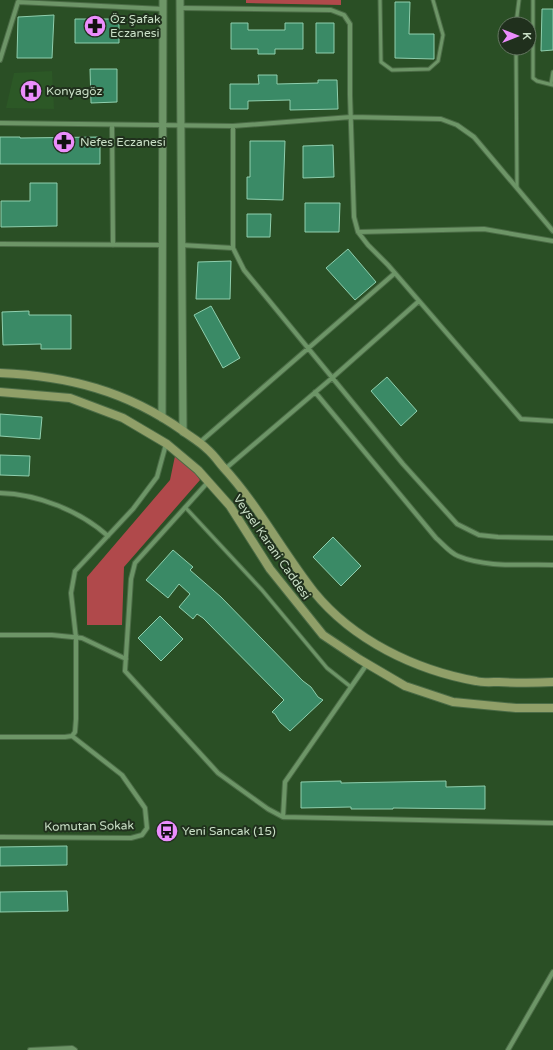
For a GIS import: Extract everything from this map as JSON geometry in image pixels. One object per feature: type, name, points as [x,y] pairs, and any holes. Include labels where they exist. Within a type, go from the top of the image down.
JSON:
[{"type":"main road","name":"Veysel Karani Caddesi","points":[[0,373],[57,378],[101,389],[140,405],[208,449],[240,485],[314,592],[341,620],[371,641],[432,671],[477,682],[527,684],[553,682]]},
{"type":"main road","name":"Veysel Karani Caddesi","points":[[0,392],[70,398],[124,418],[167,444],[198,470],[230,506],[270,569],[323,636],[405,686],[453,702],[516,708],[553,708]]},
{"type":"street","points":[[162,418],[163,0]]},
{"type":"street","points":[[180,0],[183,432]]},
{"type":"street","points":[[0,60],[18,2],[163,9]]},
{"type":"street","points":[[180,8],[330,10],[344,15],[350,24],[354,217],[358,232],[521,419],[553,421]]},
{"type":"street","points":[[0,123],[163,126],[182,124],[233,126],[351,117],[441,118],[457,125],[474,138],[553,231]]},
{"type":"street","points":[[112,125],[113,245]]},
{"type":"street","points":[[233,126],[233,248],[244,270],[308,350],[403,464],[457,524],[479,535],[498,537],[553,538]]},
{"type":"street","points":[[358,232],[484,228],[553,242]]},
{"type":"street","points":[[0,244],[162,245]]},
{"type":"street","points":[[181,245],[233,248]]},
{"type":"street","points":[[199,443],[395,273]]},
{"type":"street","points":[[225,469],[332,378],[419,301]]},
{"type":"street","points":[[315,392],[436,538],[456,556],[475,561],[497,564],[553,565]]},
{"type":"street","points":[[0,737],[65,737],[72,736],[75,732],[76,638],[71,593],[75,571],[133,509],[157,477],[167,444]]},
{"type":"street","points":[[208,482],[135,563],[131,578],[125,671],[218,773],[268,809],[283,817],[553,823]]},
{"type":"street","points":[[0,493],[16,493],[53,503],[97,526],[108,536]]},
{"type":"street","points":[[0,635],[52,635],[82,638],[126,659]]},
{"type":"street","points":[[283,817],[285,782],[367,664]]},
{"type":"street","name":"Komutan Sokak","points":[[0,837],[131,838],[142,835],[147,828],[145,808],[122,775],[72,736]]},
{"type":"street","points":[[508,1050],[553,972]]},
{"type":"street","points":[[30,1050],[72,1048],[75,1050]]},
{"type":"lane","points":[[380,0],[381,62],[392,70],[429,69],[438,62],[443,35],[433,0]]},
{"type":"lane","points":[[517,16],[519,0]]},
{"type":"lane","points":[[533,0],[533,78],[537,82],[552,84],[553,72]]},
{"type":"lane","points":[[516,56],[517,189]]},
{"type":"lane","points":[[185,507],[262,590],[327,668],[351,687]]},
{"type":"shaded area","points":[[246,0],[341,0],[341,5],[246,3]]},
{"type":"shaded area","name":"Konyagöz","points":[[52,71],[54,109],[6,108],[14,73]]},
{"type":"shaded area","points":[[175,456],[194,471],[200,480],[124,567],[122,625],[87,625],[87,577],[170,480]]},
{"type":"building","points":[[395,2],[410,2],[409,34],[434,34],[434,59],[395,58]]},
{"type":"building","points":[[542,9],[553,9],[553,50],[541,51]]},
{"type":"building","points":[[54,15],[52,58],[17,58],[18,17]]},
{"type":"building","points":[[75,19],[119,19],[119,43],[75,43]]},
{"type":"building","points":[[231,23],[248,23],[248,30],[285,30],[285,23],[303,23],[303,49],[275,49],[275,54],[258,54],[258,49],[231,49]]},
{"type":"building","points":[[316,23],[334,23],[334,53],[316,53]]},
{"type":"building","points":[[90,69],[117,69],[117,102],[91,103]]},
{"type":"building","points":[[258,75],[277,75],[277,84],[318,83],[318,80],[337,80],[338,109],[290,110],[290,100],[248,101],[248,109],[230,109],[230,84],[259,84]]},
{"type":"building","points":[[0,137],[100,137],[100,164],[0,164]]},
{"type":"building","points":[[250,141],[285,141],[283,200],[247,199],[247,177],[250,177]]},
{"type":"building","points":[[333,145],[334,177],[303,178],[303,146]]},
{"type":"building","points":[[30,183],[57,183],[57,226],[1,227],[1,201],[30,201]]},
{"type":"building","points":[[305,203],[340,203],[339,232],[305,232]]},
{"type":"building","points":[[247,214],[271,214],[270,237],[247,237]]},
{"type":"building","points":[[348,249],[376,282],[355,300],[326,268]]},
{"type":"building","points":[[231,261],[230,299],[196,299],[198,262]]},
{"type":"building","points":[[211,306],[240,358],[223,368],[194,315]]},
{"type":"building","points":[[29,311],[29,315],[71,315],[71,349],[41,349],[41,344],[3,345],[2,312]]},
{"type":"building","points":[[387,377],[417,411],[401,426],[371,391]]},
{"type":"building","points":[[0,414],[42,417],[40,439],[0,436]]},
{"type":"building","points":[[0,455],[30,456],[29,476],[0,475]]},
{"type":"building","points":[[333,537],[361,566],[341,586],[313,557]]},
{"type":"building","points":[[173,550],[193,567],[190,570],[221,597],[303,681],[311,687],[318,697],[323,700],[290,731],[272,712],[284,700],[203,618],[197,614],[193,619],[179,607],[190,594],[179,584],[168,598],[146,580]]},
{"type":"building","points":[[160,616],[183,639],[161,661],[138,638]]},
{"type":"building","points":[[341,781],[341,783],[446,781],[446,787],[485,786],[485,809],[351,809],[351,807],[301,808],[301,782]]},
{"type":"building","points":[[67,846],[67,865],[0,866],[0,847]]},
{"type":"building","points":[[67,891],[68,911],[0,912],[0,892]]},
{"type":"place","name":"Öz Şafak Eczanesi","points":[[95,26]]},
{"type":"place","name":"Konyagöz","points":[[31,91]]},
{"type":"place","name":"Nefes Eczanesi","points":[[64,142]]},
{"type":"place","name":"Yeni Sancak (15)","points":[[167,831]]}]
